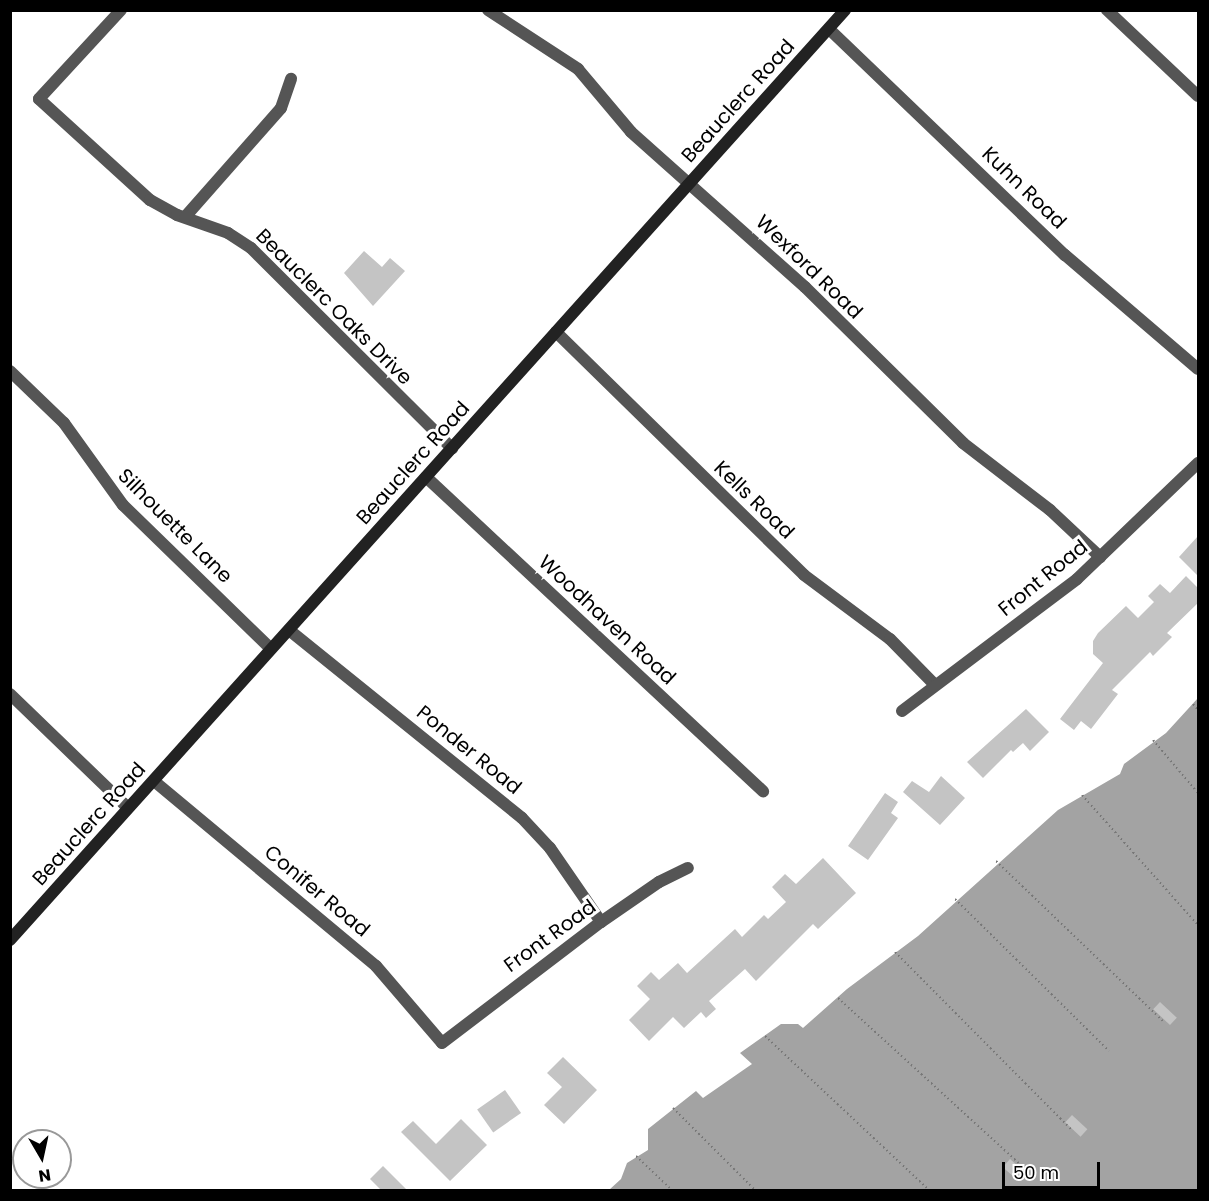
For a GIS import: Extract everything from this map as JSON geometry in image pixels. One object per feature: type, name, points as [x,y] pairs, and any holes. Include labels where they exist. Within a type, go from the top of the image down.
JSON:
[{"type":"street","name":"Beauclerc Oaks Drive","points":[[121,10],[39,99],[134,188],[166,209],[228,233],[262,257],[452,448]]},
{"type":"street","name":"Wexford Road","points":[[488,10],[568,61],[631,132],[805,287],[963,444],[1050,510],[1100,557]]},
{"type":"street","name":"Beauclerc Road","points":[[10,940],[845,10]]},
{"type":"street","points":[[1107,10],[1198,96]]},
{"type":"street","name":"Kuhn Road","points":[[829,29],[1065,255],[1198,369]]},
{"type":"street","points":[[185,217],[281,108],[291,79]]},
{"type":"street","name":"Kells Road","points":[[556,332],[788,560],[890,639],[935,685]]},
{"type":"street","name":"Silhouette Lane","points":[[10,370],[64,423],[123,505],[272,649]]},
{"type":"street","name":"Front Road","points":[[902,711],[1100,557],[1198,463]]},
{"type":"street","name":"Woodhaven Road","points":[[426,477],[763,791]]},
{"type":"street","name":"Ponder Road","points":[[289,630],[522,818],[550,848],[601,922]]},
{"type":"street","points":[[10,694],[128,808]]},
{"type":"street","name":"Conifer Road","points":[[154,781],[376,966],[442,1043]]},
{"type":"street","name":"Front Road","points":[[442,1043],[601,922],[659,882],[688,868]]},
{"type":"path","points":[[1193,704],[1198,710]]},
{"type":"path","points":[[1153,740],[1198,793]]},
{"type":"path","points":[[1082,795],[1198,925]]},
{"type":"path","points":[[996,861],[1163,1021]]},
{"type":"path","points":[[955,899],[1109,1051]]},
{"type":"path","points":[[895,952],[1072,1131]]},
{"type":"path","points":[[838,998],[1019,1163]]},
{"type":"path","points":[[765,1036],[929,1191]]},
{"type":"path","points":[[673,1108],[755,1191]]},
{"type":"path","points":[[636,1156],[672,1191]]},
{"type":"shaded area","points":[[1198,698],[1198,1190],[609,1190],[621,1179],[627,1163],[648,1150],[648,1129],[696,1091],[703,1098],[752,1064],[740,1053],[781,1024],[798,1024],[803,1028],[847,989],[918,936],[1058,810],[1120,774],[1124,764],[1166,733]]},
{"type":"building","points":[[364,251],[382,267],[390,258],[405,271],[373,306],[344,273]]},
{"type":"building","points":[[1198,536],[1198,576],[1179,557]]},
{"type":"building","points":[[1186,576],[1198,588],[1198,603],[1167,633],[1172,637],[1153,656],[1150,652],[1112,690],[1118,694],[1091,729],[1081,721],[1074,730],[1060,719],[1103,663],[1093,654],[1093,641],[1098,633],[1126,606],[1138,618],[1154,602],[1148,596],[1160,584],[1170,593]]},
{"type":"building","points":[[1026,709],[1049,732],[1030,751],[1023,743],[1013,752],[1011,750],[983,778],[967,762]]},
{"type":"building","points":[[941,776],[965,798],[940,825],[903,792],[912,781],[929,792]]},
{"type":"building","points":[[885,793],[898,802],[891,813],[898,818],[868,860],[848,846]]},
{"type":"building","points":[[823,858],[856,893],[818,929],[813,924],[756,981],[745,969],[709,1001],[716,1009],[706,1018],[701,1012],[684,1028],[673,1017],[649,1041],[629,1020],[650,999],[637,986],[651,972],[659,980],[678,963],[687,973],[735,929],[742,937],[764,915],[768,919],[786,902],[772,887],[785,874],[796,884]]},
{"type":"building","points":[[1160,1002],[1177,1018],[1170,1025],[1153,1009]]},
{"type":"building","points":[[563,1057],[597,1090],[564,1124],[544,1105],[562,1087],[547,1073]]},
{"type":"building","points":[[505,1090],[521,1113],[493,1132],[477,1110]]},
{"type":"building","points":[[1072,1115],[1087,1129],[1081,1137],[1065,1122]]},
{"type":"building","points":[[461,1119],[487,1145],[450,1181],[401,1132],[413,1121],[436,1144]]},
{"type":"building","points":[[1010,1159],[1026,1173],[1019,1181],[1003,1167]]},
{"type":"building","points":[[383,1166],[408,1191],[382,1191],[370,1179]]}]
